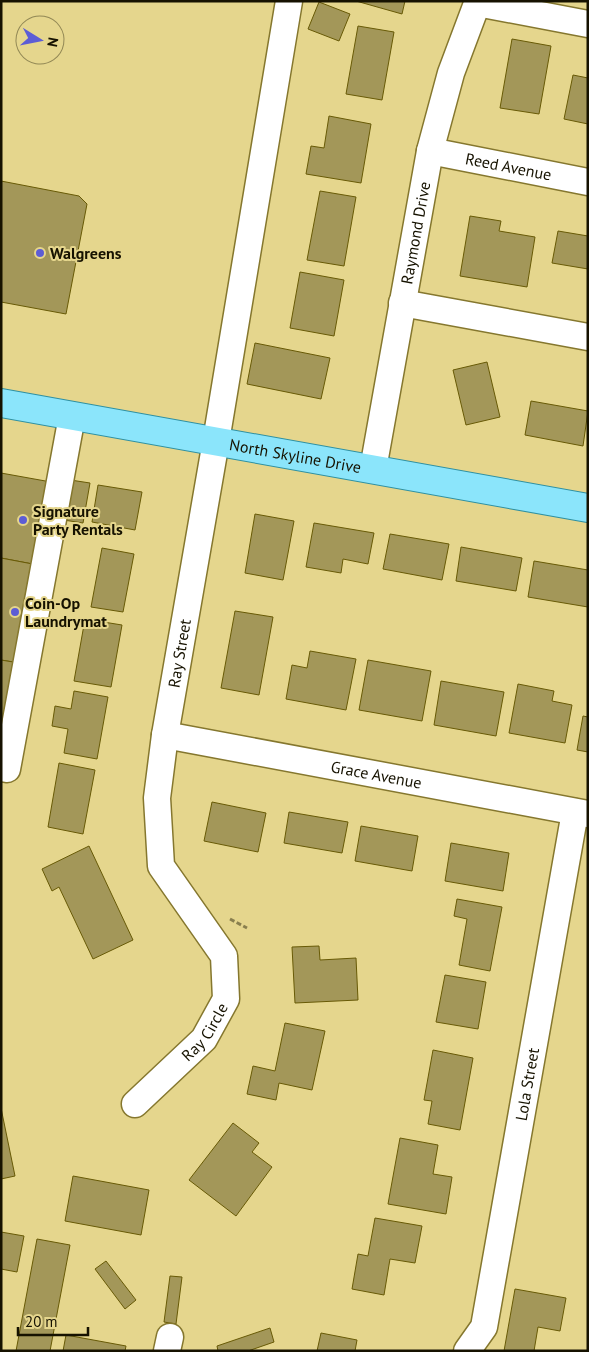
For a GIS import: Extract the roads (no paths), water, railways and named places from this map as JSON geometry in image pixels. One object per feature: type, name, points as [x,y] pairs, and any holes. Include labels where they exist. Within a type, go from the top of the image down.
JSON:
[{"type":"main road","name":"North Skyline Drive","points":[[1,403],[588,508]]},
{"type":"street","name":"Ray Street","points":[[161,866],[157,798],[165,735],[289,1]]},
{"type":"street","points":[[477,2],[588,24]]},
{"type":"street","name":"Raymond Drive","points":[[373,469],[430,151],[451,73],[477,2]]},
{"type":"street","name":"Reed Avenue","points":[[430,151],[588,182]]},
{"type":"street","points":[[402,303],[588,337]]},
{"type":"street","points":[[1,768],[7,769],[72,416]]},
{"type":"street","name":"Grace Avenue","points":[[165,735],[582,813]]},
{"type":"street","name":"Lola Street","points":[[468,1351],[484,1327],[582,813]]},
{"type":"street","name":"Ray Circle","points":[[135,1104],[204,1039],[226,999],[224,956],[161,866]]},
{"type":"place","name":"Walgreens","points":[[40,253]]},
{"type":"place","name":"Signature Party Rentals","points":[[23,520]]},
{"type":"place","name":"Coin-Op Laundrymat","points":[[15,612]]}]
